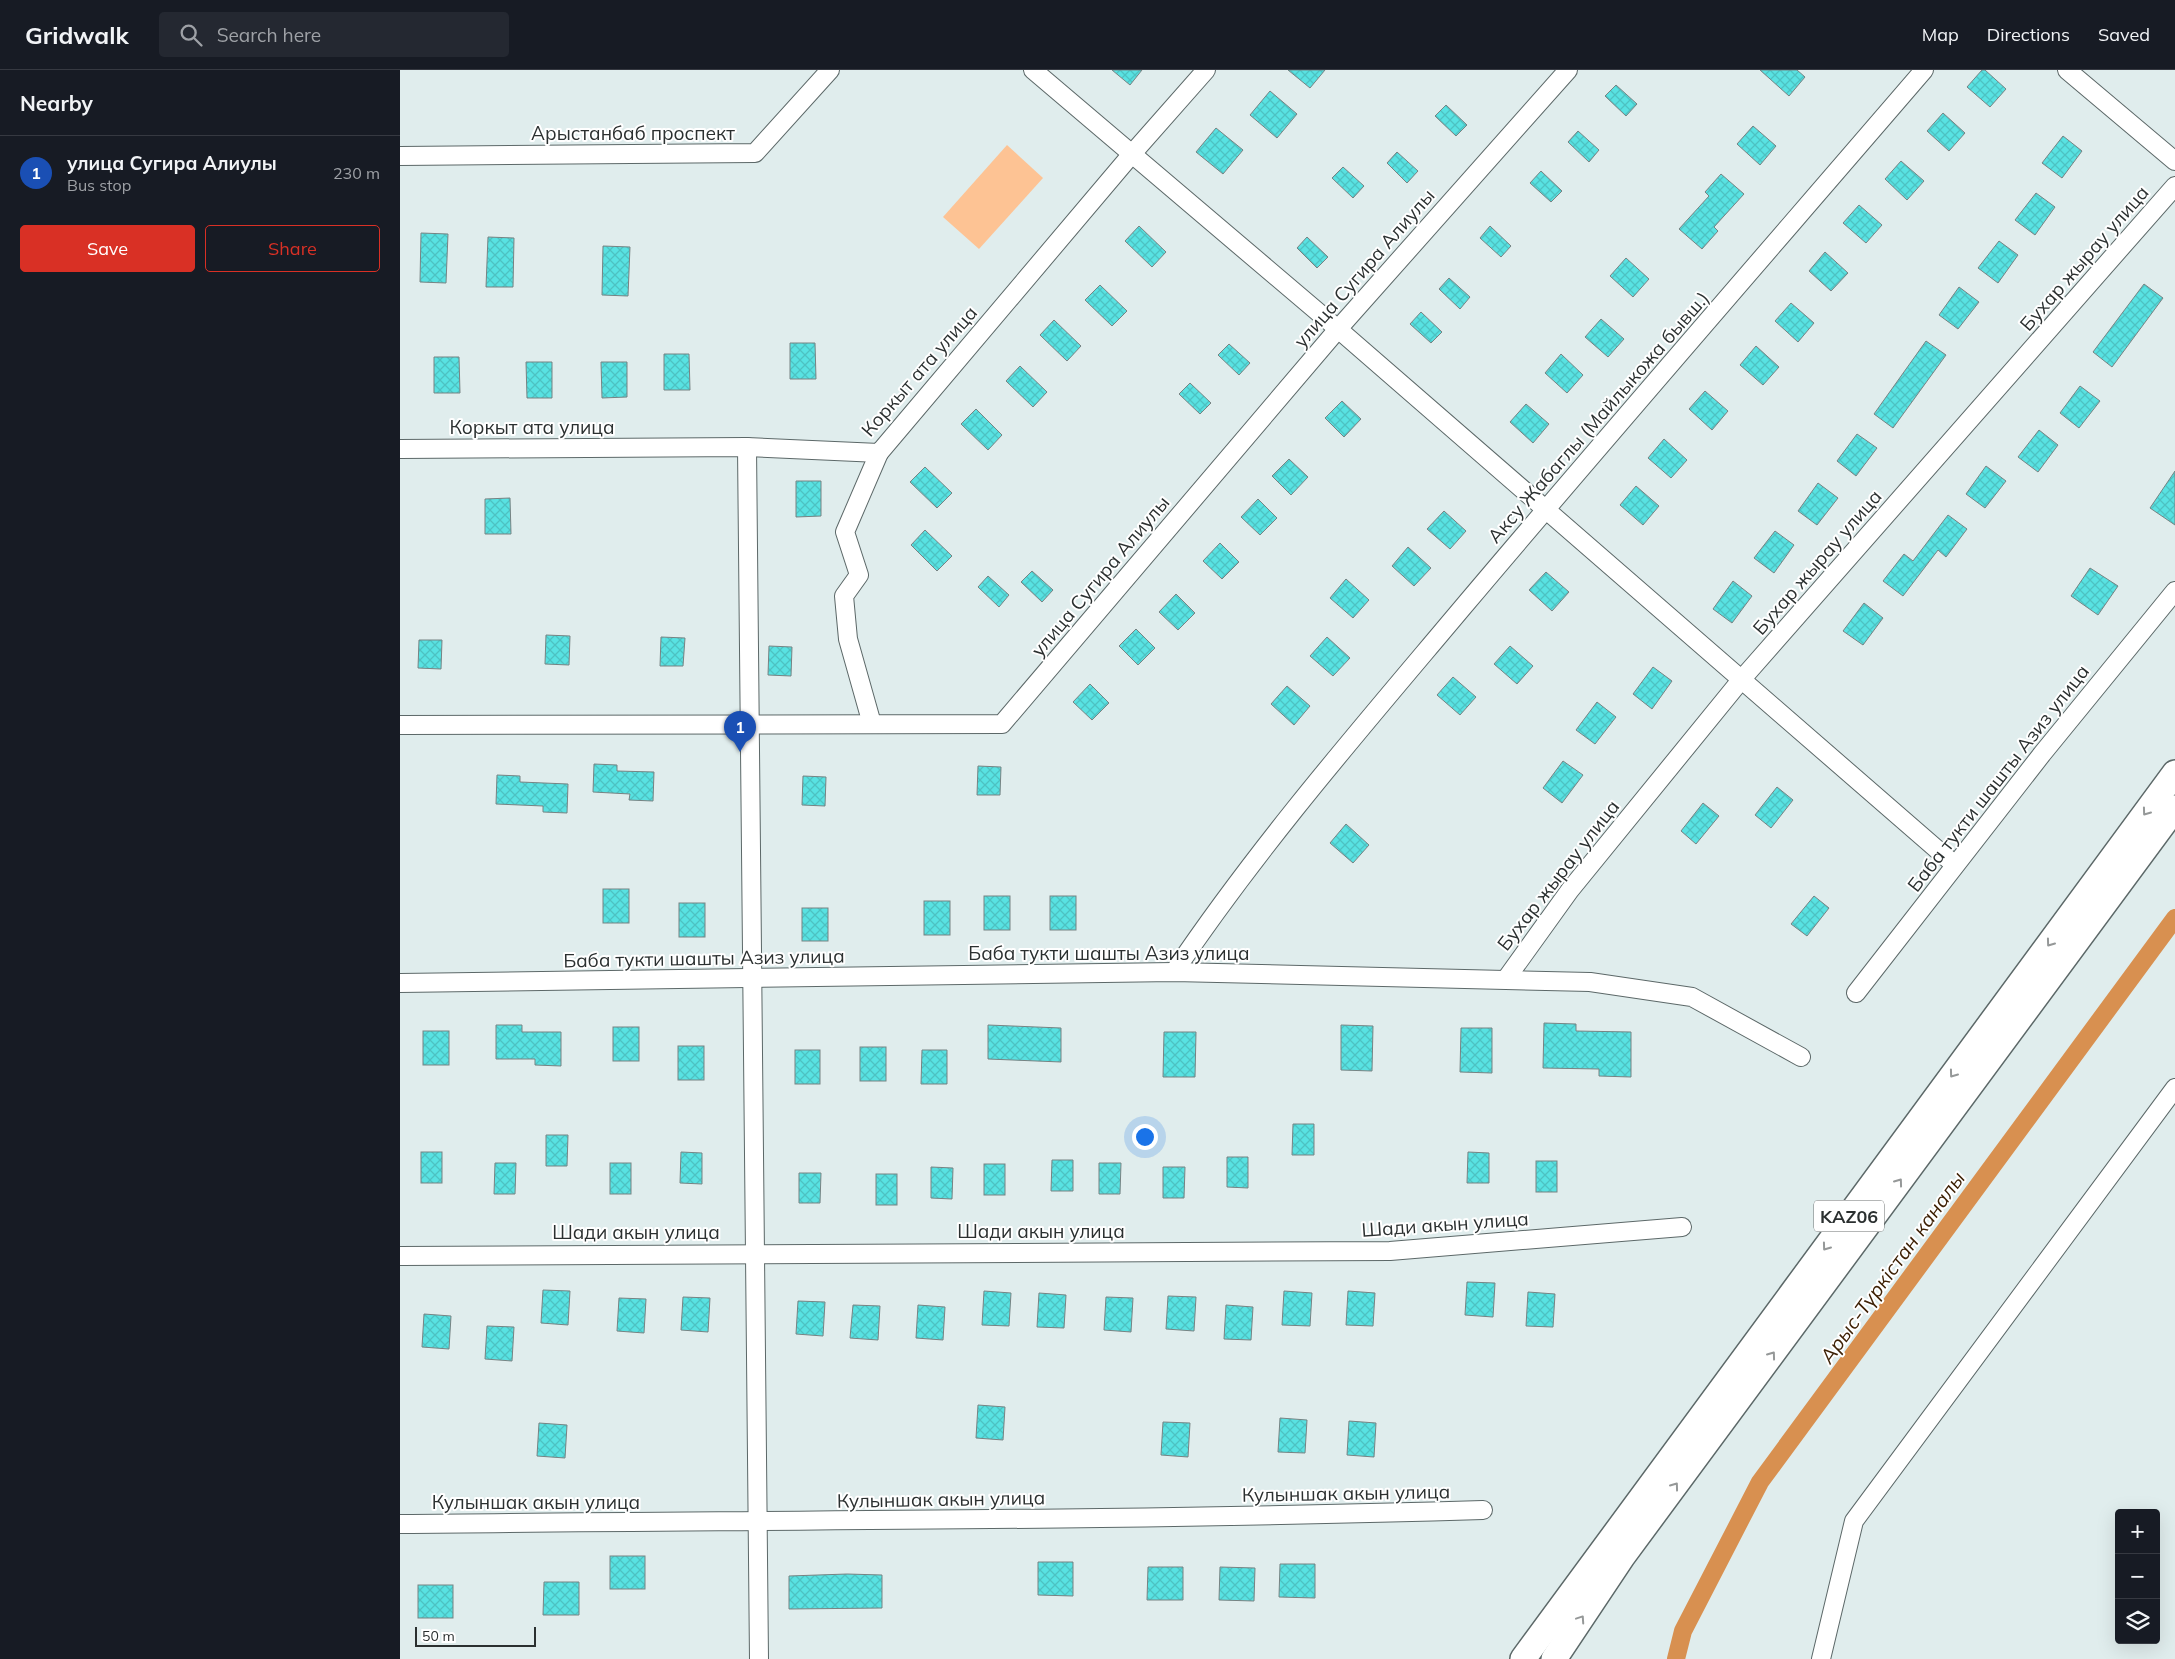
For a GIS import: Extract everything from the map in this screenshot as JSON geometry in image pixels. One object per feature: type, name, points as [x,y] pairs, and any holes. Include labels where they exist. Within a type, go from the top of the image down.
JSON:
[{"type":"highway","name":"KАZ06","points":[[1524,1659],[2175,773]]},
{"type":"highway","name":"KАZ06","points":[[1554,1659],[1622,1557],[2175,808]]},
{"type":"street","name":"Арыстанбаб проспект","points":[[400,156],[755,153],[830,70]]},
{"type":"street","points":[[1033,70],[1338,329],[1956,865]]},
{"type":"street","name":"Коркыт ата улица","points":[[400,449],[747,447],[879,453],[1131,155],[1206,70]]},
{"type":"street","name":"улица Сугира Алиулы","points":[[400,725],[1002,724],[1338,329],[1568,70]]},
{"type":"street","name":"Аксу Жабаглы (Майлыкожа бывш.)","points":[[1174,972],[1216,911],[1306,794],[1546,510],[1924,70]]},
{"type":"street","points":[[2067,70],[2175,160]]},
{"type":"street","name":"Бухар жырау улица","points":[[1506,978],[1570,890],[1741,680],[2175,186]]},
{"type":"street","points":[[747,447],[760,1659]]},
{"type":"street","points":[[872,724],[848,639],[844,596],[859,575],[845,532],[879,453]]},
{"type":"street","name":"Баба тукти шашты Азиз улица","points":[[1856,993],[2042,754],[2175,591]]},
{"type":"street","name":"Баба тукти шашты Азиз улица","points":[[400,982],[1174,972],[1506,978],[1590,982],[1692,997],[1801,1057]]},
{"type":"street","points":[[1821,1659],[1854,1521],[2175,1088]]},
{"type":"street","name":"Шади акын улица","points":[[400,1256],[1390,1251],[1682,1227]]},
{"type":"street","name":"Кулыншак акын улица","points":[[400,1524],[1260,1516],[1483,1510]]},
{"type":"shaded area","points":[[1007,145],[1043,178],[979,249],[943,217]]},
{"type":"building","points":[[1112,70],[1142,70],[1130,85]]},
{"type":"building","points":[[1288,70],[1325,70],[1310,88]]},
{"type":"building","points":[[1760,70],[1797,70],[1805,77],[1789,96]]},
{"type":"building","points":[[1982,70],[1985,70],[2006,89],[1990,107],[1967,87]]},
{"type":"building","points":[[1616,85],[1637,104],[1626,116],[1605,96]]},
{"type":"building","points":[[1270,91],[1297,114],[1277,138],[1250,115]]},
{"type":"building","points":[[1446,105],[1467,125],[1456,136],[1435,116]]},
{"type":"building","points":[[1943,113],[1965,133],[1949,151],[1927,131]]},
{"type":"building","points":[[1753,126],[1776,146],[1760,165],[1737,144]]},
{"type":"building","points":[[1216,128],[1243,150],[1223,174],[1196,152]]},
{"type":"building","points":[[1578,131],[1599,150],[1589,162],[1568,142]]},
{"type":"building","points":[[2063,136],[2082,151],[2062,178],[2042,163]]},
{"type":"building","points":[[1397,152],[1418,171],[1407,183],[1387,163]]},
{"type":"building","points":[[1901,161],[1924,181],[1907,200],[1885,179]]},
{"type":"building","points":[[1343,167],[1364,186],[1353,198],[1332,178]]},
{"type":"building","points":[[1541,171],[1562,191],[1551,202],[1530,183]]},
{"type":"building","points":[[1721,174],[1744,194],[1714,227],[1718,231],[1702,249],[1679,229],[1709,196],[1705,192]]},
{"type":"building","points":[[2036,193],[2055,207],[2035,235],[2015,220]]},
{"type":"building","points":[[1859,205],[1882,225],[1866,243],[1843,223]]},
{"type":"building","points":[[1139,226],[1166,252],[1152,267],[1125,241]]},
{"type":"building","points":[[1490,226],[1511,246],[1501,257],[1480,238]]},
{"type":"building","points":[[421,233],[448,234],[446,283],[420,282]]},
{"type":"building","points":[[488,237],[514,238],[513,287],[486,287]]},
{"type":"building","points":[[1307,237],[1328,257],[1317,268],[1297,248]]},
{"type":"building","points":[[1999,241],[2018,255],[1998,283],[1978,268]]},
{"type":"building","points":[[603,246],[630,247],[628,296],[602,295]]},
{"type":"building","points":[[1825,252],[1848,273],[1831,291],[1809,271]]},
{"type":"building","points":[[1626,258],[1649,279],[1633,297],[1610,276]]},
{"type":"building","points":[[1449,278],[1470,297],[1460,309],[1439,289]]},
{"type":"building","points":[[2144,284],[2163,298],[2112,367],[2093,352]]},
{"type":"building","points":[[1100,285],[1127,311],[1112,326],[1085,300]]},
{"type":"building","points":[[1959,287],[1979,302],[1958,329],[1939,315]]},
{"type":"building","points":[[1791,303],[1814,323],[1798,342],[1775,321]]},
{"type":"building","points":[[1421,312],[1442,332],[1431,343],[1410,324]]},
{"type":"building","points":[[1601,319],[1624,339],[1608,357],[1585,337]]},
{"type":"building","points":[[1054,320],[1081,346],[1067,361],[1040,335]]},
{"type":"building","points":[[1926,341],[1946,355],[1893,428],[1874,414]]},
{"type":"building","points":[[790,343],[815,343],[816,379],[790,379]]},
{"type":"building","points":[[1229,344],[1250,363],[1239,375],[1218,355]]},
{"type":"building","points":[[1756,346],[1779,367],[1763,385],[1740,365]]},
{"type":"building","points":[[664,354],[689,354],[690,390],[664,390]]},
{"type":"building","points":[[1561,354],[1583,375],[1567,393],[1545,373]]},
{"type":"building","points":[[434,357],[459,357],[460,393],[434,393]]},
{"type":"building","points":[[526,362],[552,362],[552,398],[527,398]]},
{"type":"building","points":[[601,362],[627,362],[627,397],[602,398]]},
{"type":"building","points":[[1020,366],[1047,392],[1033,407],[1006,381]]},
{"type":"building","points":[[1190,383],[1211,403],[1200,414],[1179,394]]},
{"type":"building","points":[[2080,386],[2100,401],[2079,428],[2060,413]]},
{"type":"building","points":[[1705,391],[1728,411],[1712,430],[1689,409]]},
{"type":"building","points":[[1342,401],[1361,419],[1344,437],[1325,418]]},
{"type":"building","points":[[1526,404],[1549,424],[1533,443],[1510,422]]},
{"type":"building","points":[[976,409],[1002,435],[988,450],[961,424]]},
{"type":"building","points":[[2039,430],[2058,445],[2038,472],[2018,457]]},
{"type":"building","points":[[1857,434],[1877,448],[1856,476],[1837,461]]},
{"type":"building","points":[[1664,439],[1687,460],[1671,478],[1648,458]]},
{"type":"building","points":[[1289,459],[1308,477],[1291,495],[1272,476]]},
{"type":"building","points":[[1986,466],[2006,481],[1985,508],[1966,494]]},
{"type":"building","points":[[925,467],[952,493],[937,508],[910,482]]},
{"type":"building","points":[[2175,471],[2175,525],[2150,508]]},
{"type":"building","points":[[796,481],[821,481],[821,516],[796,517]]},
{"type":"building","points":[[1818,483],[1838,498],[1817,525],[1798,511]]},
{"type":"building","points":[[1636,486],[1659,506],[1643,525],[1620,505]]},
{"type":"building","points":[[510,498],[511,534],[485,534],[485,499]]},
{"type":"building","points":[[1258,499],[1277,518],[1260,535],[1241,517]]},
{"type":"building","points":[[1444,511],[1466,531],[1450,549],[1427,529]]},
{"type":"building","points":[[1948,515],[1967,529],[1946,557],[1938,550],[1903,596],[1883,581],[1904,554],[1913,561]]},
{"type":"building","points":[[925,530],[952,556],[937,571],[911,545]]},
{"type":"building","points":[[1775,531],[1794,545],[1774,573],[1754,558]]},
{"type":"building","points":[[1220,543],[1239,562],[1222,579],[1203,561]]},
{"type":"building","points":[[1408,547],[1431,568],[1414,586],[1392,566]]},
{"type":"building","points":[[2090,568],[2118,586],[2098,615],[2071,596]]},
{"type":"building","points":[[1032,571],[1053,590],[1042,602],[1021,582]]},
{"type":"building","points":[[1546,572],[1569,592],[1552,611],[1529,590]]},
{"type":"building","points":[[988,576],[1009,595],[999,607],[978,587]]},
{"type":"building","points":[[1346,579],[1369,600],[1353,618],[1330,598]]},
{"type":"building","points":[[1733,581],[1752,596],[1732,623],[1713,609]]},
{"type":"building","points":[[1176,594],[1195,613],[1178,630],[1159,612]]},
{"type":"building","points":[[1864,603],[1883,618],[1863,645],[1843,631]]},
{"type":"building","points":[[1136,629],[1155,648],[1138,665],[1119,646]]},
{"type":"building","points":[[546,635],[570,636],[569,665],[545,664]]},
{"type":"building","points":[[661,637],[685,638],[683,666],[660,666]]},
{"type":"building","points":[[1327,637],[1350,658],[1333,676],[1310,656]]},
{"type":"building","points":[[419,640],[442,640],[441,669],[418,668]]},
{"type":"building","points":[[769,646],[792,647],[791,676],[768,675]]},
{"type":"building","points":[[1510,646],[1533,666],[1517,684],[1494,664]]},
{"type":"building","points":[[1653,667],[1672,681],[1652,709],[1633,694]]},
{"type":"building","points":[[1453,677],[1476,697],[1460,715],[1437,695]]},
{"type":"building","points":[[1090,684],[1109,703],[1092,720],[1073,702]]},
{"type":"building","points":[[1287,686],[1310,706],[1294,725],[1271,704]]},
{"type":"building","points":[[1597,702],[1616,717],[1595,744],[1576,730]]},
{"type":"building","points":[[1563,761],[1583,775],[1562,803],[1543,788]]},
{"type":"building","points":[[594,764],[617,765],[617,771],[654,772],[653,801],[629,800],[630,794],[593,792]]},
{"type":"building","points":[[978,766],[1001,767],[1000,795],[977,795]]},
{"type":"building","points":[[497,775],[520,776],[520,782],[568,784],[567,813],[543,812],[543,806],[496,804]]},
{"type":"building","points":[[803,776],[826,777],[825,806],[802,805]]},
{"type":"building","points":[[1777,787],[1793,800],[1771,828],[1755,815]]},
{"type":"building","points":[[1703,803],[1719,816],[1696,844],[1681,831]]},
{"type":"building","points":[[1346,824],[1369,845],[1353,863],[1330,843]]},
{"type":"building","points":[[603,889],[629,889],[629,923],[603,923]]},
{"type":"building","points":[[984,896],[1010,896],[1010,930],[984,930]]},
{"type":"building","points":[[1050,896],[1076,896],[1076,930],[1050,930]]},
{"type":"building","points":[[1814,896],[1829,908],[1807,936],[1791,924]]},
{"type":"building","points":[[924,901],[950,901],[950,935],[924,935]]},
{"type":"building","points":[[679,903],[705,903],[705,937],[679,937]]},
{"type":"building","points":[[802,908],[828,908],[828,941],[802,941]]},
{"type":"building","points":[[1544,1023],[1576,1024],[1576,1031],[1631,1032],[1631,1077],[1599,1076],[1599,1069],[1543,1068]]},
{"type":"building","points":[[496,1025],[522,1025],[522,1032],[561,1032],[561,1066],[535,1065],[535,1059],[496,1059]]},
{"type":"building","points":[[988,1025],[1061,1028],[1061,1062],[988,1059]]},
{"type":"building","points":[[1341,1025],[1373,1026],[1372,1071],[1341,1070]]},
{"type":"building","points":[[613,1027],[639,1027],[639,1061],[613,1061]]},
{"type":"building","points":[[1461,1028],[1492,1028],[1492,1073],[1460,1072]]},
{"type":"building","points":[[423,1031],[449,1031],[449,1065],[423,1065]]},
{"type":"building","points":[[1164,1032],[1196,1032],[1195,1077],[1163,1077]]},
{"type":"building","points":[[678,1046],[704,1046],[704,1080],[678,1080]]},
{"type":"building","points":[[860,1047],[886,1047],[886,1081],[860,1081]]},
{"type":"building","points":[[795,1050],[820,1050],[820,1084],[795,1084]]},
{"type":"building","points":[[922,1050],[947,1050],[947,1084],[921,1084]]},
{"type":"building","points":[[1293,1124],[1314,1124],[1314,1155],[1292,1155]]},
{"type":"building","points":[[546,1135],[568,1135],[567,1166],[546,1166]]},
{"type":"building","points":[[421,1152],[442,1152],[442,1183],[421,1183]]},
{"type":"building","points":[[681,1152],[702,1153],[702,1184],[680,1183]]},
{"type":"building","points":[[1468,1152],[1489,1153],[1489,1183],[1467,1183]]},
{"type":"building","points":[[1227,1157],[1248,1157],[1248,1188],[1227,1187]]},
{"type":"building","points":[[1052,1160],[1073,1160],[1073,1191],[1051,1191]]},
{"type":"building","points":[[1536,1161],[1557,1161],[1557,1192],[1536,1192]]},
{"type":"building","points":[[495,1163],[516,1163],[515,1194],[494,1194]]},
{"type":"building","points":[[610,1163],[631,1163],[631,1194],[610,1194]]},
{"type":"building","points":[[1099,1163],[1121,1163],[1120,1194],[1099,1194]]},
{"type":"building","points":[[984,1164],[1005,1164],[1005,1195],[984,1195]]},
{"type":"building","points":[[931,1167],[953,1168],[952,1199],[931,1198]]},
{"type":"building","points":[[1163,1167],[1185,1167],[1184,1198],[1163,1198]]},
{"type":"building","points":[[799,1173],[821,1173],[820,1203],[799,1203]]},
{"type":"building","points":[[876,1174],[897,1174],[897,1205],[876,1205]]},
{"type":"building","points":[[1467,1282],[1495,1283],[1493,1317],[1465,1315]]},
{"type":"building","points":[[543,1290],[570,1291],[568,1325],[541,1323]]},
{"type":"building","points":[[984,1291],[1011,1293],[1009,1326],[982,1325]]},
{"type":"building","points":[[1284,1291],[1312,1293],[1310,1326],[1282,1325]]},
{"type":"building","points":[[1348,1291],[1375,1293],[1373,1326],[1346,1325]]},
{"type":"building","points":[[1528,1292],[1555,1294],[1553,1327],[1526,1326]]},
{"type":"building","points":[[1039,1293],[1066,1295],[1064,1328],[1037,1327]]},
{"type":"building","points":[[1168,1296],[1196,1297],[1194,1331],[1166,1329]]},
{"type":"building","points":[[683,1297],[710,1298],[708,1332],[681,1330]]},
{"type":"building","points":[[1106,1297],[1133,1298],[1131,1332],[1104,1330]]},
{"type":"building","points":[[619,1298],[646,1299],[644,1333],[617,1331]]},
{"type":"building","points":[[798,1301],[825,1302],[823,1336],[796,1334]]},
{"type":"building","points":[[853,1305],[880,1306],[878,1340],[850,1338]]},
{"type":"building","points":[[918,1305],[945,1307],[943,1340],[916,1338]]},
{"type":"building","points":[[1226,1305],[1253,1307],[1251,1340],[1224,1339]]},
{"type":"building","points":[[424,1314],[451,1316],[449,1349],[422,1347]]},
{"type":"building","points":[[487,1326],[514,1327],[512,1361],[485,1359]]},
{"type":"building","points":[[978,1405],[1005,1407],[1003,1440],[976,1438]]},
{"type":"building","points":[[1280,1418],[1307,1420],[1305,1453],[1278,1452]]},
{"type":"building","points":[[1349,1421],[1376,1423],[1374,1457],[1347,1455]]},
{"type":"building","points":[[1163,1422],[1190,1423],[1188,1457],[1161,1455]]},
{"type":"building","points":[[539,1423],[567,1425],[565,1458],[537,1456]]},
{"type":"building","points":[[610,1556],[645,1556],[645,1589],[610,1589]]},
{"type":"building","points":[[1038,1562],[1073,1562],[1073,1596],[1038,1595]]},
{"type":"building","points":[[1280,1564],[1315,1564],[1315,1598],[1279,1597]]},
{"type":"building","points":[[1148,1567],[1183,1567],[1183,1600],[1147,1600]]},
{"type":"building","points":[[1220,1567],[1255,1568],[1254,1601],[1219,1600]]},
{"type":"building","points":[[882,1575],[882,1608],[789,1609],[789,1576]]},
{"type":"building","points":[[544,1582],[579,1582],[579,1615],[543,1615]]},
{"type":"building","points":[[418,1585],[453,1585],[453,1618],[418,1618]]},
{"type":"waterway","name":"Арыс-Түркістан каналы","points":[[1676,1659],[1683,1631],[1760,1482],[2175,918]]},
{"type":"place","name":"улица Сугира Алиулы","points":[[740,752]]}]
